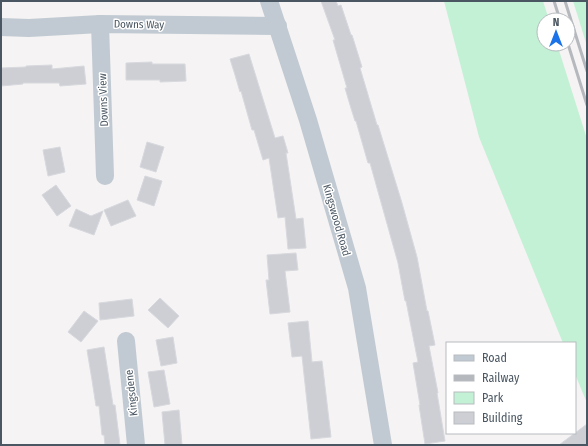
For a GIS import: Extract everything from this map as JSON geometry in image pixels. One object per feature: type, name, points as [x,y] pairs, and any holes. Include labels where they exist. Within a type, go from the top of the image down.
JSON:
[{"type":"street","name":"Kingswood Road","points":[[269,1],[308,120],[357,288],[384,445]]},
{"type":"street","name":"Downs Way","points":[[1,27],[29,28],[100,24],[278,26]]},
{"type":"street","name":"Downs View","points":[[100,24],[105,176]]},
{"type":"street","name":"Kingsdene","points":[[126,341],[136,445]]},
{"type":"green space","points":[[444,1],[543,1],[546,12],[536,12],[536,52],[560,52],[587,139],[587,403],[576,376],[576,342],[563,342],[479,137]]},
{"type":"green space","points":[[573,1],[587,1],[587,46]]},
{"type":"building","points":[[321,1],[336,1],[338,6],[341,5],[362,67],[360,68],[402,203],[417,257],[435,345],[429,346],[445,441],[425,444],[413,363],[418,362],[398,263],[370,163],[368,163],[345,88],[347,88],[333,40],[335,40]]},
{"type":"building","points":[[249,54],[275,138],[283,136],[288,153],[286,153],[296,219],[303,218],[306,248],[288,249],[285,217],[278,218],[269,158],[263,160],[230,59]]},
{"type":"building","points":[[152,62],[152,64],[185,64],[186,81],[160,82],[160,80],[126,80],[126,63]]},
{"type":"building","points":[[52,65],[52,69],[84,66],[86,84],[60,86],[59,83],[23,83],[1,86],[1,68]]},
{"type":"building","points":[[147,142],[164,147],[156,172],[140,167]]},
{"type":"building","points":[[60,147],[65,172],[48,176],[43,150]]},
{"type":"building","points":[[145,176],[162,181],[154,206],[137,200]]},
{"type":"building","points":[[56,185],[71,206],[57,216],[42,195]]},
{"type":"building","points":[[128,200],[136,216],[111,226],[104,210]]},
{"type":"building","points":[[76,209],[91,216],[103,211],[94,235],[69,226]]},
{"type":"building","points":[[296,253],[298,270],[285,271],[290,312],[270,314],[266,280],[269,280],[267,255]]},
{"type":"building","points":[[160,298],[179,316],[168,328],[148,310]]},
{"type":"building","points":[[132,299],[134,316],[100,320],[99,303]]},
{"type":"building","points":[[84,311],[98,321],[81,342],[68,332]]},
{"type":"building","points":[[308,321],[312,362],[322,361],[331,437],[311,439],[302,356],[292,357],[288,323]]},
{"type":"building","points":[[173,337],[177,363],[161,366],[156,340]]},
{"type":"building","points":[[104,347],[113,405],[115,405],[120,445],[105,445],[104,435],[102,435],[99,406],[96,406],[87,350]]},
{"type":"building","points":[[164,370],[170,404],[154,407],[148,372]]},
{"type":"building","points":[[179,410],[182,445],[165,445],[162,412]]},
{"type":"building","points":[[587,424],[587,445],[559,445],[574,434],[576,434],[576,432]]},
{"type":"railway","points":[[554,1],[557,12]]},
{"type":"railway","points":[[565,1],[587,71]]},
{"type":"railway","points":[[570,52],[587,105]]}]
